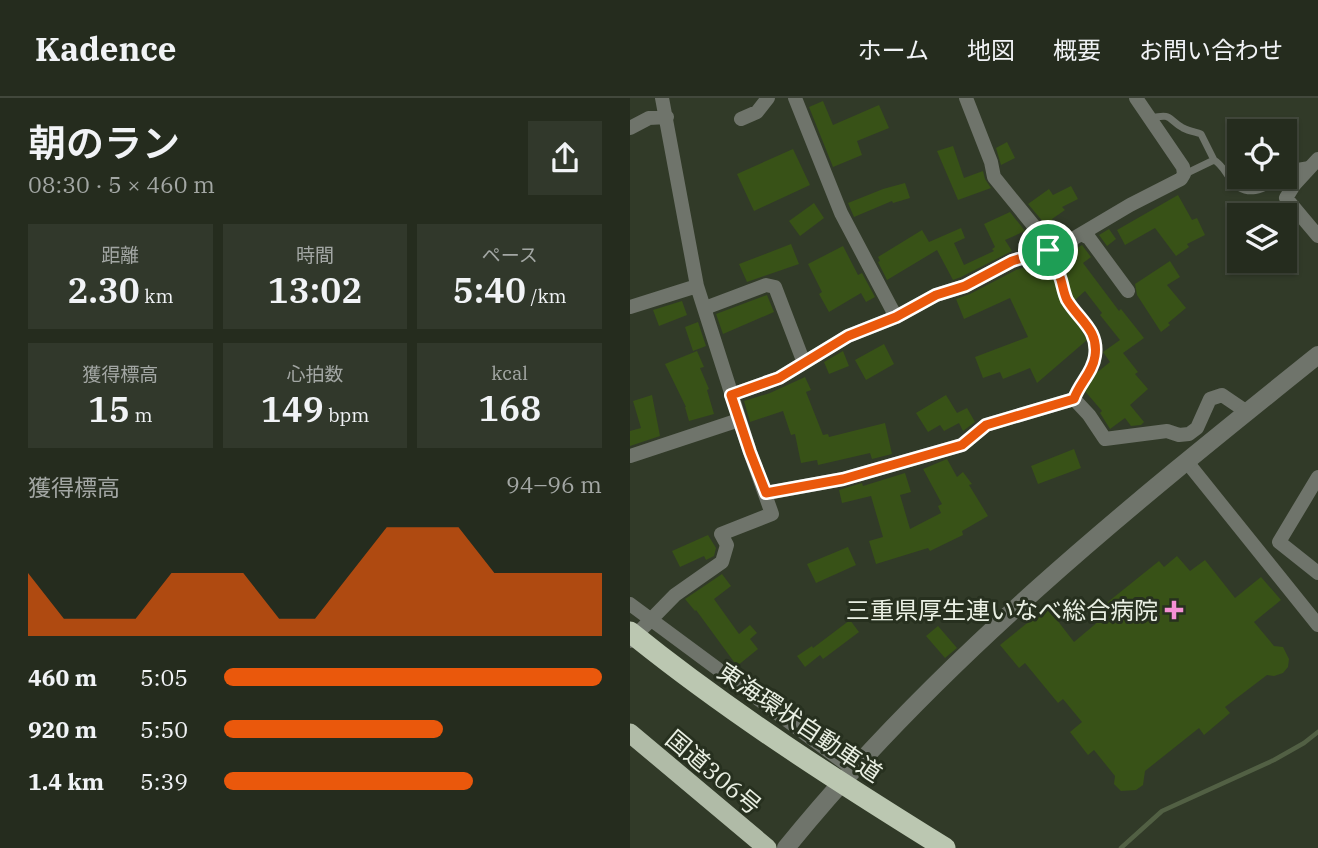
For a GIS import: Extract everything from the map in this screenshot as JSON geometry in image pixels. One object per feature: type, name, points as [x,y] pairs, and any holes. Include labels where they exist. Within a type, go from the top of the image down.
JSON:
[{"type":"highway","name":"東海環状自動車道","points":[[630,632],[750,722],[945,848]]},
{"type":"highway","name":"国道306号","points":[[630,733],[767,848]]},
{"type":"street","points":[[630,641],[675,595],[722,562],[727,545],[721,534],[772,514],[697,286],[662,98]]},
{"type":"street","points":[[741,119],[757,112],[768,98]]},
{"type":"street","points":[[795,98],[841,213],[896,317]]},
{"type":"street","points":[[966,98],[991,162],[994,177],[1042,236],[1048,252]]},
{"type":"street","points":[[731,395],[779,378],[848,336],[896,317],[936,295],[965,286],[1012,261],[1048,252],[1181,179],[1184,174],[1183,167],[1136,98]]},
{"type":"street","points":[[630,128],[649,118],[667,117]]},
{"type":"street","points":[[1315,162],[1286,198],[1318,236]]},
{"type":"street","points":[[1083,235],[1089,239],[1128,291]]},
{"type":"street","points":[[705,308],[766,285],[775,287],[804,363]]},
{"type":"street","points":[[630,307],[697,286]]},
{"type":"street","points":[[786,848],[905,715],[1007,616],[1187,462],[1318,355]]},
{"type":"street","points":[[766,493],[843,479],[962,445],[986,425],[1074,399],[1105,439],[1167,431],[1179,435],[1189,434],[1197,428],[1210,399],[1222,395],[1247,412]]},
{"type":"street","points":[[630,456],[739,420]]},
{"type":"street","points":[[1187,462],[1318,625]]},
{"type":"street","points":[[1318,477],[1279,542],[1318,573]]},
{"type":"street","points":[[630,604],[854,770]]},
{"type":"lane","points":[[1151,118],[1163,115],[1174,119],[1180,126],[1201,134],[1214,160],[1227,174]]},
{"type":"lane","points":[[1184,174],[1214,160]]},
{"type":"lane","points":[[1297,168],[1315,162]]},
{"type":"lane","points":[[1240,189],[1265,189]]},
{"type":"lane","points":[[1048,252],[1061,278],[1068,302],[1092,331],[1096,347],[1092,368],[1074,399]]},
{"type":"building","points":[[823,101],[833,125],[879,105],[889,128],[857,141],[862,155],[833,167],[809,107]]},
{"type":"building","points":[[1007,142],[1015,158],[1001,165],[996,148]]},
{"type":"building","points":[[953,146],[964,178],[983,171],[991,188],[958,200],[937,151]]},
{"type":"building","points":[[793,149],[810,185],[754,211],[737,174]]},
{"type":"building","points":[[905,183],[910,198],[893,203],[892,201],[854,217],[848,203]]},
{"type":"building","points":[[1071,186],[1078,199],[1062,207],[1065,210],[1052,219],[1061,234],[1054,239],[1050,230],[1028,204],[1049,189],[1053,195]]},
{"type":"building","points":[[1178,195],[1192,220],[1197,218],[1205,235],[1187,244],[1189,247],[1176,256],[1155,228],[1125,245],[1117,230]]},
{"type":"building","points":[[814,203],[824,218],[800,236],[789,221]]},
{"type":"building","points":[[1010,212],[1025,231],[1005,240],[1012,251],[961,277],[953,280],[937,250],[887,280],[878,262],[878,257],[922,230],[929,242],[961,228],[965,238],[954,243],[964,265],[994,251],[992,249],[995,247],[984,224]]},
{"type":"building","points":[[1109,229],[1116,239],[1107,246],[1099,235]]},
{"type":"building","points":[[791,244],[799,264],[747,282],[739,264]]},
{"type":"building","points":[[1082,245],[1091,257],[1083,263],[1119,311],[1121,309],[1144,338],[1123,353],[1138,372],[1135,374],[1148,389],[1130,405],[1144,422],[1141,425],[1131,426],[1125,418],[1110,429],[1100,413],[1102,411],[1084,390],[1094,375],[1110,362],[1103,352],[1120,340],[1085,291],[1075,300],[1073,298],[1058,259]]},
{"type":"building","points":[[843,246],[858,275],[862,273],[875,297],[866,302],[861,293],[829,312],[808,264]]},
{"type":"building","points":[[1044,261],[1055,280],[1062,303],[1087,340],[1037,383],[1030,368],[1003,379],[1000,372],[983,378],[975,357],[1028,337],[1010,298],[964,319],[956,299],[1016,270]]},
{"type":"building","points":[[1170,261],[1180,277],[1167,285],[1186,308],[1161,332],[1137,295],[1135,284]]},
{"type":"building","points":[[767,295],[774,312],[723,334],[716,314]]},
{"type":"building","points":[[682,301],[687,315],[659,326],[653,310]]},
{"type":"building","points":[[698,322],[706,346],[693,351],[685,327]]},
{"type":"building","points":[[884,344],[894,364],[866,380],[855,360]]},
{"type":"building","points":[[697,351],[704,367],[700,368],[709,389],[707,390],[714,414],[689,421],[686,407],[665,364]]},
{"type":"building","points":[[843,351],[849,366],[829,374],[824,362]]},
{"type":"building","points":[[805,377],[811,390],[806,392],[823,435],[828,434],[829,437],[885,423],[892,454],[872,459],[870,453],[818,465],[817,460],[801,463],[795,434],[791,435],[783,411],[750,422],[744,401]]},
{"type":"building","points":[[652,395],[660,436],[630,446],[630,431],[641,428],[633,401]]},
{"type":"building","points":[[946,395],[957,413],[967,408],[975,422],[963,431],[959,423],[944,431],[940,425],[928,432],[916,413]]},
{"type":"building","points":[[1074,449],[1081,468],[1038,484],[1031,466]]},
{"type":"building","points":[[947,459],[957,477],[963,472],[972,484],[969,485],[988,516],[962,531],[963,535],[930,551],[928,548],[876,564],[869,541],[883,537],[871,496],[842,503],[839,490],[862,483],[863,486],[905,473],[911,492],[900,495],[910,529],[941,513],[938,506],[942,504],[923,469]]},
{"type":"building","points":[[708,535],[716,548],[714,556],[706,560],[704,556],[680,567],[672,551]]},
{"type":"building","points":[[848,547],[856,565],[816,583],[807,564]]},
{"type":"building","points":[[1177,556],[1190,571],[1205,560],[1235,598],[1261,577],[1281,600],[1254,622],[1274,646],[1283,647],[1289,659],[1288,667],[1283,673],[1267,675],[1225,707],[1230,713],[1204,735],[1199,728],[1145,771],[1143,785],[1136,790],[1121,791],[1114,784],[1115,776],[1094,750],[1088,755],[1070,732],[1082,722],[1063,699],[1058,703],[1025,663],[1019,668],[1000,645],[1047,607],[1074,642],[1099,621],[1093,614],[1159,561],[1164,567]]},
{"type":"building","points":[[722,574],[731,586],[714,599],[739,634],[750,625],[757,633],[750,639],[758,649],[737,666],[685,599]]},
{"type":"building","points":[[850,620],[859,632],[823,659],[820,655],[805,667],[797,656],[812,646],[813,648]]},
{"type":"building","points":[[938,626],[957,648],[945,658],[926,636]]},
{"type":"waterway","points":[[1121,848],[1162,811],[1274,760],[1318,732]]},
{"type":"place","name":"三重県厚生連いなべ総合病院","points":[[1174,610]]},
{"type":"route","points":[[1048,250],[1068,302],[1092,331],[1096,347],[1092,368],[1074,399],[986,425],[962,445],[843,479],[766,493],[731,395],[779,378],[848,336],[886,322],[936,295],[965,286],[1012,261],[1048,250]]}]
